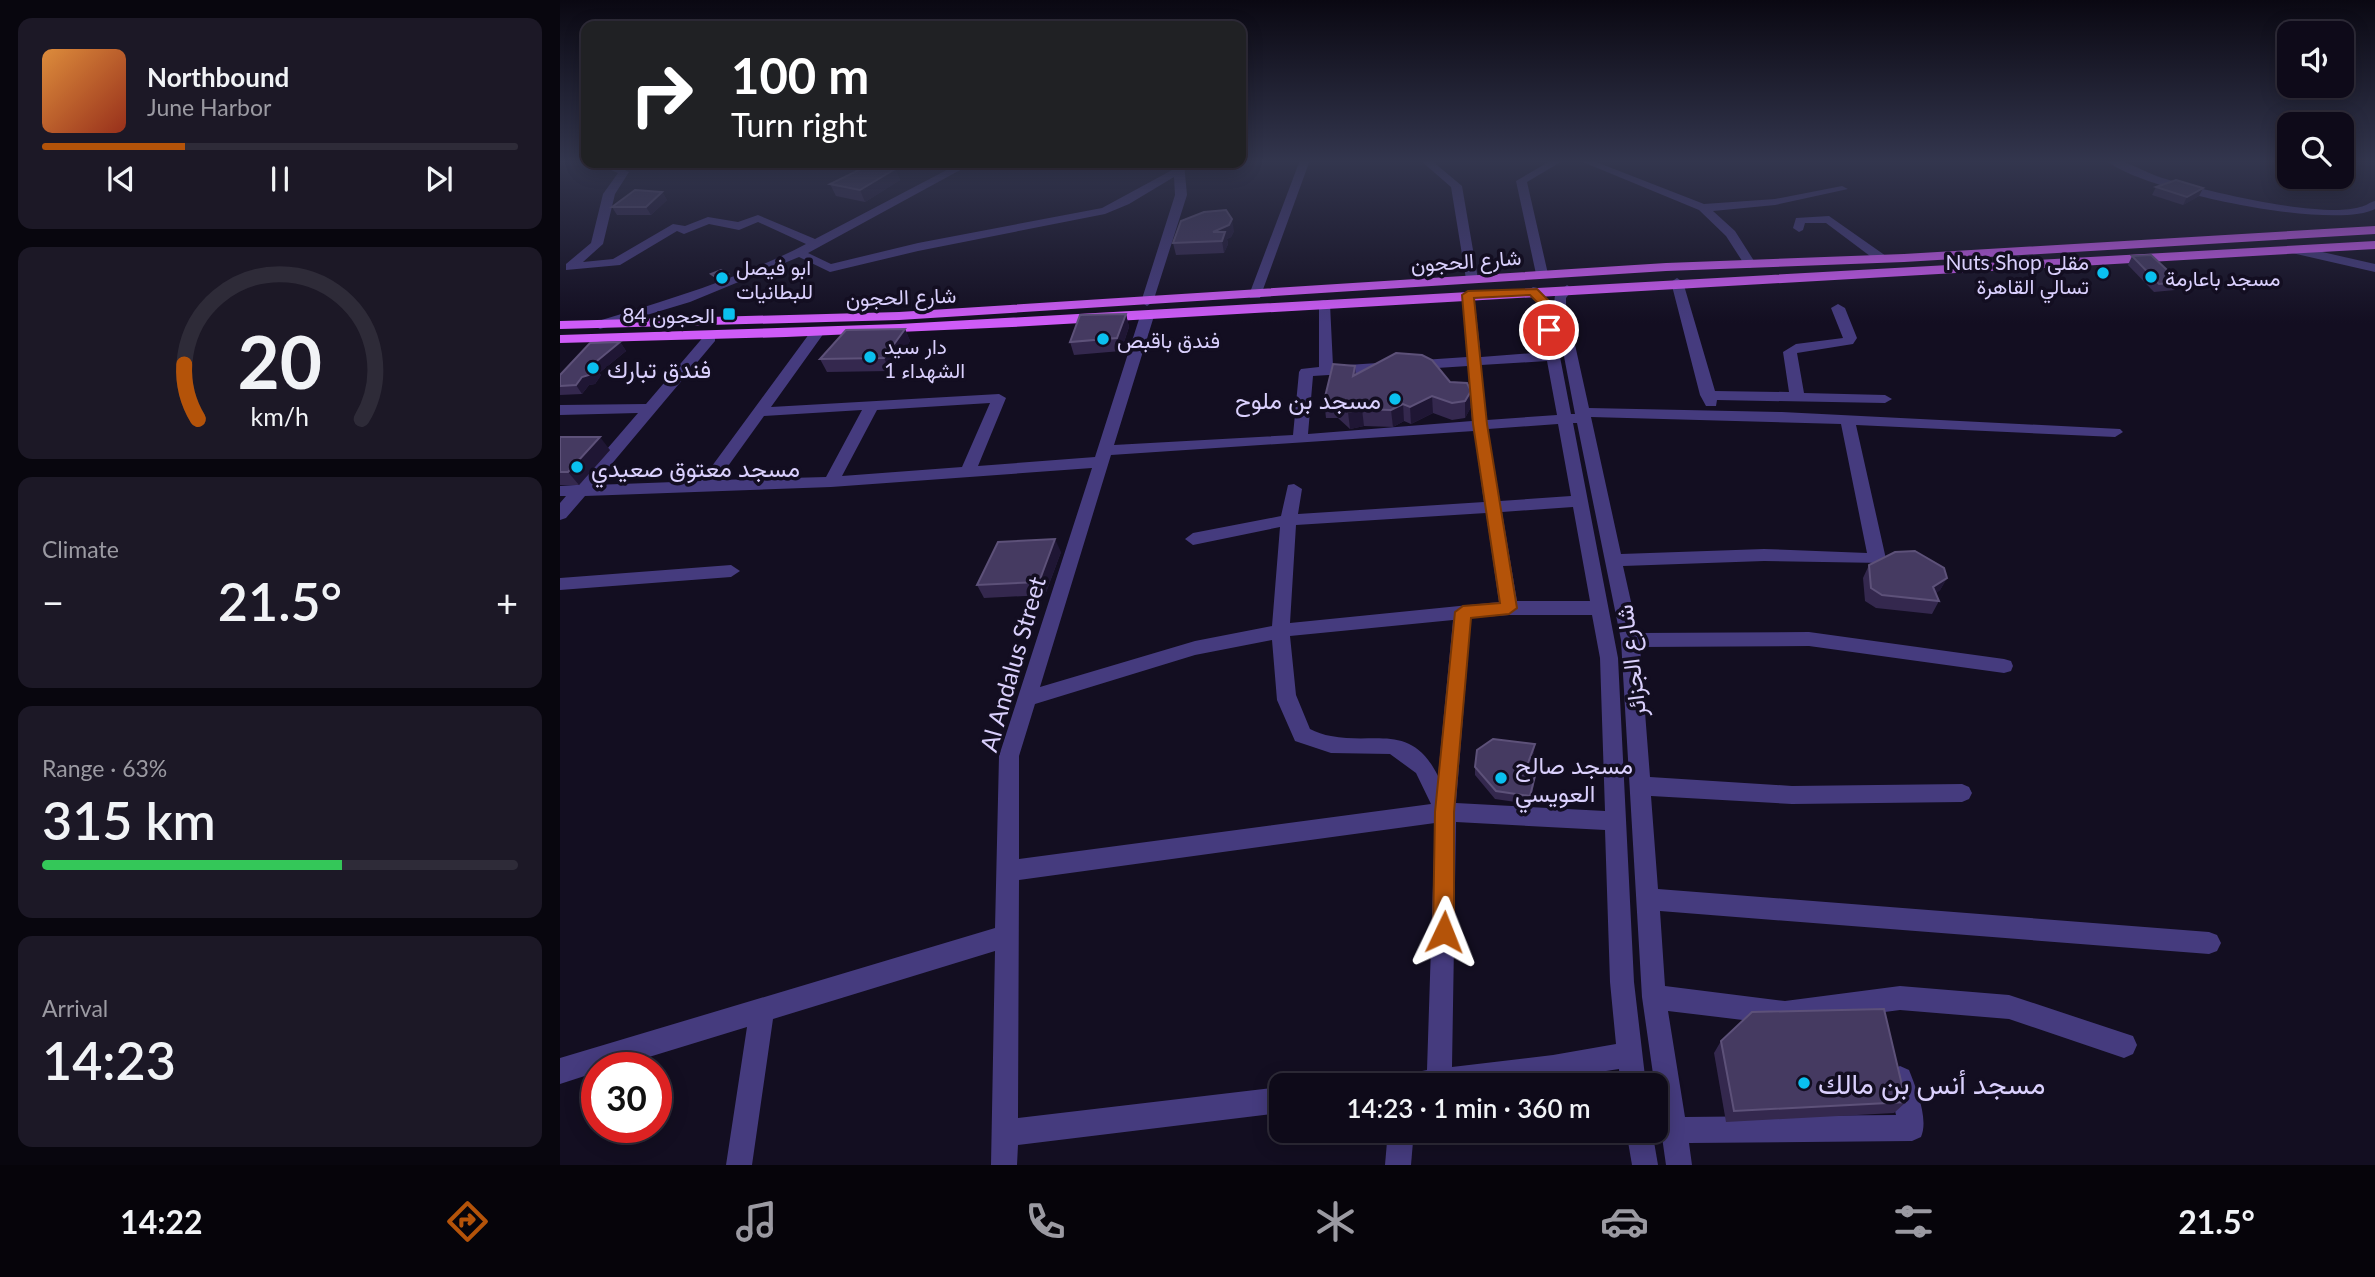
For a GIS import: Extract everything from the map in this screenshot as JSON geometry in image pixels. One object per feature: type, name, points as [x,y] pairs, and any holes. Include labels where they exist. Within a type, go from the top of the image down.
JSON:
[{"type":"main road","name":"شارع الحجون","points":[[560,339],[710,338],[817,333],[1147,309],[1255,295],[1470,287],[1750,264],[1882,259],[2375,230]]},
{"type":"main road","name":"شارع الحجون","points":[[560,325],[1324,304],[1470,287],[1538,283],[1567,289],[2375,245]]},
{"type":"street","points":[[604,214],[597,244],[570,267],[616,262],[677,226],[684,230],[708,220],[738,226],[758,218],[815,244]]},
{"type":"street","points":[[600,325],[685,299],[799,253],[871,214]]},
{"type":"street","points":[[799,253],[830,268],[918,247],[1088,214]]},
{"type":"street","name":"Al Andalus Street","points":[[1004,1165],[1009,756],[1175,214]]},
{"type":"street","points":[[1255,295],[1285,214]]},
{"type":"street","points":[[1460,214],[1470,287],[1472,362],[1509,608]]},
{"type":"street","name":"شارع الجزائر","points":[[1527,214],[1554,356],[1578,416],[1582,501],[1609,658],[1622,982],[1631,1073]]},
{"type":"street","points":[[1710,214],[1731,234],[1750,264]]},
{"type":"street","points":[[1799,228],[1800,220],[1829,219],[1882,259]]},
{"type":"street","points":[[2296,250],[2375,268]]},
{"type":"street","points":[[1677,282],[1707,395],[1715,412]]},
{"type":"street","name":"شارع الجزائر","points":[[1567,289],[1560,298],[1560,304],[1578,416],[1615,560],[1630,640],[1654,997],[1679,1165]]},
{"type":"street","points":[[1324,304],[1326,371]]},
{"type":"street","points":[[1797,397],[1790,352],[1796,348],[1848,341],[1850,338],[1838,308]]},
{"type":"street","points":[[706,486],[817,333]]},
{"type":"street","points":[[560,514],[710,338]]},
{"type":"street","points":[[1300,439],[1306,372],[1554,356]]},
{"type":"street","points":[[1707,395],[1885,399]]},
{"type":"street","points":[[759,412],[999,398],[968,472]]},
{"type":"street","points":[[831,482],[872,406]]},
{"type":"street","points":[[560,410],[648,408]]},
{"type":"street","points":[[560,491],[831,482],[968,472],[1103,456],[1578,416],[1715,412],[1848,422],[2115,432]]},
{"type":"street","points":[[1615,560],[1764,555],[1877,559],[1848,422]]},
{"type":"street","points":[[1294,489],[1288,520],[1282,633],[1286,696],[1302,735],[1331,746],[1394,746],[1423,767],[1445,812]]},
{"type":"street","points":[[1193,539],[1288,520],[1582,501]]},
{"type":"street","points":[[560,584],[731,571]]},
{"type":"street","points":[[1027,699],[1195,648],[1303,628],[1509,608],[1602,608]]},
{"type":"street","points":[[1439,1073],[1447,857],[1445,812],[1463,612]]},
{"type":"street","points":[[1630,640],[1809,639],[2004,666]]},
{"type":"street","points":[[1641,786],[1792,795],[1962,793]]},
{"type":"street","points":[[1007,871],[1445,812],[1616,821]]},
{"type":"street","points":[[1648,899],[2210,943]]},
{"type":"street","points":[[560,1071],[1007,936]]},
{"type":"street","points":[[1654,997],[1785,1013],[1900,998],[2008,1007],[2124,1045]]},
{"type":"street","points":[[1880,1001],[1886,1027]]},
{"type":"street","points":[[739,1165],[762,1011]]},
{"type":"street","points":[[1672,1130],[1912,1128],[1893,1052]]},
{"type":"street","points":[[1509,1073],[1629,1055]]},
{"type":"street","points":[[1005,1133],[1269,1101]]},
{"type":"street","points":[[1398,1165],[1400,1143]]},
{"type":"street","points":[[1641,1143],[1645,1165]]},
{"type":"building","points":[[1198,214],[1229,214],[1232,219],[1229,225],[1213,232],[1225,232],[1222,241],[1173,243],[1181,221]]},
{"type":"building","points":[[2151,255],[2180,282],[2159,284],[2132,256]]},
{"type":"building","points":[[721,270],[728,274],[717,278],[711,274]]},
{"type":"building","points":[[1126,314],[1117,338],[1070,342],[1080,315]]},
{"type":"building","points":[[905,329],[884,358],[820,359],[846,330]]},
{"type":"building","points":[[620,342],[592,365],[595,366],[589,375],[582,377],[576,385],[560,386],[560,375],[590,343]]},
{"type":"building","points":[[1396,353],[1422,355],[1432,360],[1450,382],[1467,383],[1471,391],[1465,401],[1452,403],[1432,396],[1410,407],[1403,404],[1391,410],[1362,409],[1348,412],[1336,401],[1324,401],[1333,364],[1355,366],[1353,376]]},
{"type":"building","points":[[560,437],[600,437],[568,472],[560,472]]},
{"type":"building","points":[[1055,539],[1039,582],[977,585],[998,542]]},
{"type":"building","points":[[1915,551],[1944,568],[1947,578],[1933,587],[1939,601],[1882,595],[1871,588],[1869,565],[1895,552]]},
{"type":"building","name":"مسجد صالح العويسي","points":[[1493,739],[1535,744],[1524,774],[1535,776],[1530,796],[1496,791],[1475,767],[1477,750]]},
{"type":"building","name":"مسجد أنس بن مالك","points":[[1884,1009],[1906,1102],[1734,1111],[1721,1041],[1752,1012]]},
{"type":"place","name":"Nuts Shop مقلى تسالي القاهرة","points":[[2103,273]]},
{"type":"place","name":"مسجد باعارمة","points":[[2151,277]]},
{"type":"place","name":"ابو فيصل للبطانيات","points":[[722,278]]},
{"type":"place","name":"الحجون 84","points":[[729,314]]},
{"type":"place","name":"فندق باقبص","points":[[1103,339]]},
{"type":"place","name":"دار سيد الشهداء 1","points":[[870,357]]},
{"type":"place","name":"فندق تبارك","points":[[593,368]]},
{"type":"place","name":"مسجد بن ملوح","points":[[1395,399]]},
{"type":"place","name":"مسجد معتوق صعيدي","points":[[577,467]]},
{"type":"place","name":"مسجد صالح العويسي","points":[[1501,778]]},
{"type":"place","name":"مسجد أنس بن مالك","points":[[1804,1083]]},
{"type":"route","points":[[1444,932],[1447,857],[1445,812],[1463,612],[1509,608],[1480,424],[1472,362],[1468,295],[1533,291],[1543,301],[1549,330]]}]
